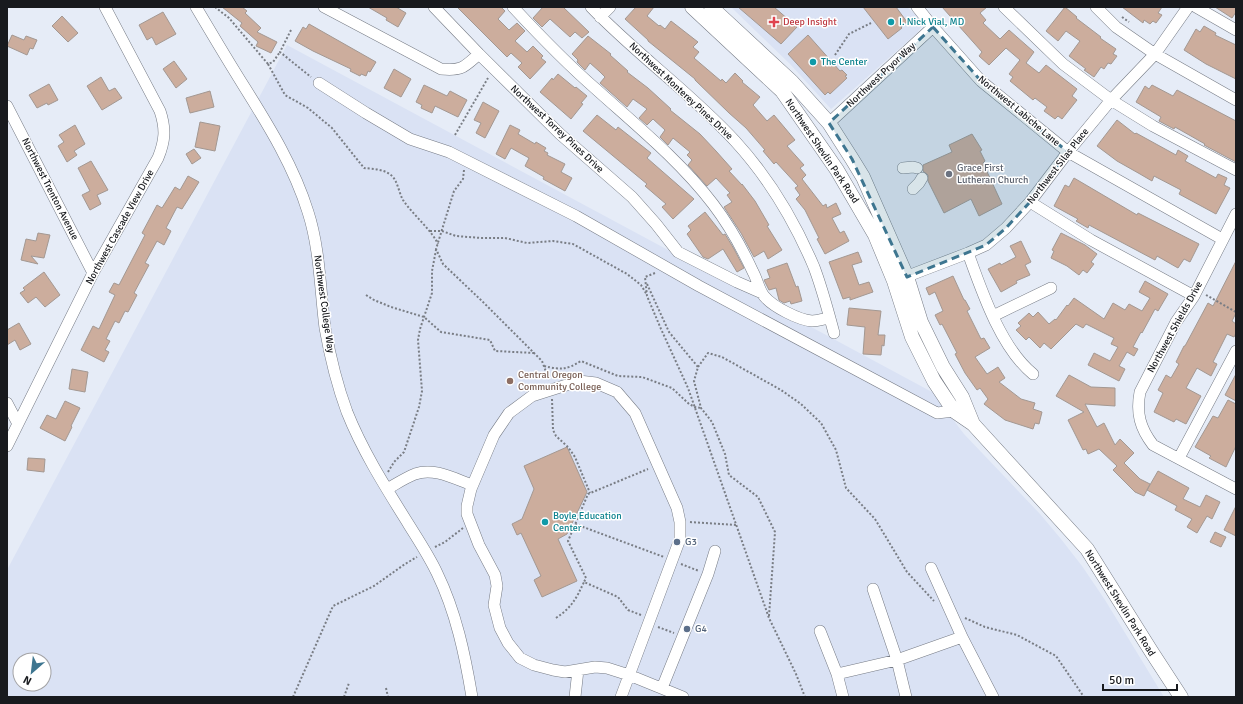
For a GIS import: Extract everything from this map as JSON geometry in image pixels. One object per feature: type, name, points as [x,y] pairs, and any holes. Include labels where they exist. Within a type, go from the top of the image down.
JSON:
[{"type":"main road","name":"Northwest Shevlin Park Road","points":[[692,7],[782,91],[838,170],[900,278],[943,367],[962,397],[973,424]]},
{"type":"main road","name":"Northwest Shevlin Park Road","points":[[711,7],[792,82],[830,123],[863,177],[900,278],[912,336],[934,381],[954,411],[973,424],[1087,549],[1181,697]]},
{"type":"street","name":"Northwest Cascade View Drive","points":[[7,446],[93,273],[164,146],[164,121],[158,105],[105,7]]},
{"type":"street","name":"Northwest College Way","points":[[196,7],[268,124],[295,175],[309,213],[318,257],[326,328],[333,366],[347,411],[368,458],[438,574],[462,645],[472,697]]},
{"type":"street","points":[[324,7],[442,69],[456,70],[464,67],[479,54]]},
{"type":"street","name":"Northwest Torrey Pines Drive","points":[[434,7],[560,134],[632,197],[678,252],[762,293]]},
{"type":"street","points":[[513,7],[554,51],[657,143],[682,168],[713,204],[732,232],[762,293],[770,302],[800,319],[813,321],[830,318]]},
{"type":"street","name":"Northwest Monterey Pines Drive","points":[[591,7],[600,17],[709,115],[736,142],[768,183],[790,218],[814,267],[834,333]]},
{"type":"street","points":[[600,17],[610,7]]},
{"type":"street","name":"Northwest Labiche Lane","points":[[917,7],[981,81],[1068,152],[1222,239]]},
{"type":"street","points":[[1004,7],[1063,64],[1111,100],[1153,126],[1236,170]]},
{"type":"street","points":[[1096,7],[1116,27],[1155,54],[1236,100]]},
{"type":"street","name":"Northwest Silas Place","points":[[900,278],[986,245],[1006,228],[1030,202],[1068,152],[1111,100],[1155,54],[1188,7]]},
{"type":"street","points":[[1196,7],[1236,30]]},
{"type":"street","name":"Northwest Pryor Way","points":[[830,123],[933,27]]},
{"type":"street","points":[[319,83],[410,139],[449,152],[576,216],[668,268],[937,413],[954,411]]},
{"type":"street","name":"Northwest Trenton Avenue","points":[[7,106],[93,273]]},
{"type":"street","points":[[903,168],[913,167],[920,173],[919,183],[913,189]]},
{"type":"street","points":[[1030,202],[1091,240],[1196,293]]},
{"type":"street","name":"Northwest Shields Drive","points":[[1236,214],[1196,293],[1176,322],[1140,392],[1138,402],[1138,413],[1144,433],[1153,445],[1236,489]]},
{"type":"street","points":[[968,253],[993,316],[1012,352],[1033,374]]},
{"type":"street","points":[[993,316],[1051,288]]},
{"type":"street","points":[[1179,458],[1236,351]]},
{"type":"street","points":[[621,697],[629,675],[649,621],[680,539],[680,522],[677,508],[635,413],[617,392],[596,383],[579,381],[532,396],[509,413],[494,435],[472,485],[467,506],[467,514],[479,545],[495,575],[497,586],[494,605],[500,628],[508,643],[520,658],[534,665],[565,672],[600,667],[629,675],[683,697]]},
{"type":"street","points":[[7,403],[18,424]]},
{"type":"street","points":[[384,485],[415,474],[429,471],[444,474],[472,485]]},
{"type":"street","points":[[662,688],[708,574],[715,551]]},
{"type":"street","points":[[931,568],[962,636],[993,697]]},
{"type":"street","points":[[874,589],[897,660],[906,697]]},
{"type":"street","points":[[820,631],[837,674],[843,697]]},
{"type":"street","points":[[837,674],[897,660],[962,636]]},
{"type":"street","points":[[575,697],[578,670]]},
{"type":"path","points":[[215,7],[229,18],[268,64],[285,95],[308,108],[332,128],[364,168],[381,170],[393,177],[403,199],[435,237],[438,244]]},
{"type":"path","points":[[1122,17],[1134,26]]},
{"type":"path","points":[[835,55],[849,34],[871,23]]},
{"type":"path","points":[[268,64],[273,62],[292,30]]},
{"type":"path","points":[[280,52],[319,83]]},
{"type":"path","points":[[455,136],[488,78]]},
{"type":"path","points":[[384,485],[394,462],[404,452],[419,407],[422,391],[418,340],[420,329],[432,293],[432,271],[436,249],[454,191],[463,179],[465,160]]},
{"type":"path","points":[[429,231],[442,232],[456,236],[505,238],[527,243],[554,241],[573,244],[627,274],[641,285],[648,296]]},
{"type":"path","points":[[436,249],[443,264],[542,361],[552,389],[553,430],[556,436],[568,447],[575,457],[590,493]]},
{"type":"path","points":[[668,268],[645,277],[648,296],[688,388],[769,618],[796,674],[805,697]]},
{"type":"path","points":[[645,282],[669,332],[698,367]]},
{"type":"path","points":[[1196,293],[1236,312]]},
{"type":"path","points":[[366,295],[391,307],[424,317],[441,332],[490,340],[495,351],[534,353]]},
{"type":"path","points":[[769,618],[775,532],[758,496],[729,475],[725,454],[712,422],[701,408],[694,381],[698,367],[708,353],[722,357],[781,390],[801,404],[821,423],[836,450],[846,488],[875,520],[907,572],[935,602]]},
{"type":"path","points":[[544,366],[559,370],[570,368],[581,361],[618,376],[642,377],[672,388],[689,404],[701,408]]},
{"type":"path","points":[[556,618],[569,608],[575,601],[586,578],[568,541],[588,494],[658,465]]},
{"type":"path","points":[[680,522],[736,525]]},
{"type":"path","points":[[293,697],[334,606],[374,586],[405,564],[445,542],[470,523]]},
{"type":"path","points":[[575,524],[708,574]]},
{"type":"path","points":[[584,582],[618,597],[628,610],[644,617],[655,625],[683,636]]},
{"type":"path","points":[[952,612],[985,627],[1017,635],[1056,656],[1084,697]]},
{"type":"path","points":[[344,697],[349,683]]},
{"type":"path","points":[[386,688],[388,697]]},
{"type":"highlighted area","points":[[933,27],[981,81],[1068,152],[1030,202],[1006,228],[986,245],[907,277],[852,159],[829,123]]},
{"type":"shaded area","points":[[731,7],[907,7],[919,18],[921,27],[917,33],[831,109],[790,64]]},
{"type":"shaded area","name":"Central Oregon Community College","points":[[287,45],[932,392],[964,434],[1040,514],[1082,566],[1105,600],[1164,697],[7,697],[7,570]]},
{"type":"building","points":[[222,7],[242,7],[247,11],[245,13],[261,28],[257,32],[277,42],[271,53],[256,46],[258,42],[240,26],[242,23]]},
{"type":"building","points":[[368,7],[396,7],[406,13],[398,27],[386,20],[387,18]]},
{"type":"building","points":[[457,7],[501,7],[505,11],[498,19],[509,30],[517,23],[525,31],[515,41],[527,52],[533,46],[543,56],[541,58],[546,62],[530,79],[518,67],[522,63],[511,53],[507,57]]},
{"type":"building","points":[[543,7],[563,7],[589,32],[582,38],[575,32],[570,37],[550,19],[542,27],[533,18]]},
{"type":"building","points":[[636,7],[654,7],[647,16],[665,29],[671,21],[698,42],[693,47],[699,52],[694,58],[721,81],[722,79],[726,83],[735,73],[743,81],[742,82],[760,97],[753,105],[767,121],[774,115],[795,140],[787,146],[804,165],[800,168],[806,175],[802,179],[823,206],[826,204],[827,208],[836,203],[841,214],[832,218],[840,233],[844,231],[849,241],[825,254],[805,210],[796,199],[800,195],[795,188],[798,186],[776,162],[774,164],[763,151],[765,150],[746,128],[695,79],[648,41],[625,19]]},
{"type":"building","points":[[738,7],[774,7],[797,27],[781,44]]},
{"type":"building","name":"I. Nick Vial, MD","points":[[863,7],[896,7],[907,22],[888,39]]},
{"type":"building","points":[[942,7],[987,7],[980,13],[986,20],[983,23],[1000,39],[1009,30],[1034,52],[1026,63],[1039,73],[1046,65],[1077,89],[1072,96],[1077,100],[1062,119],[1058,116],[1055,119],[1044,111],[1047,107],[1035,98],[1033,100],[1010,81],[1013,77],[1009,74],[1020,60],[1006,48],[989,65],[979,56],[982,52]]},
{"type":"building","points":[[1065,7],[1077,17],[1076,18],[1101,37],[1100,38],[1116,49],[1113,54],[1117,56],[1111,64],[1108,63],[1104,69],[1101,67],[1094,77],[1069,56],[1080,41],[1066,31],[1058,41],[1046,31]]},
{"type":"building","points":[[1122,7],[1162,7],[1158,13],[1162,15],[1156,23],[1153,21],[1150,24],[1144,20],[1143,23]]},
{"type":"building","points":[[1215,7],[1236,7],[1236,12],[1232,18]]},
{"type":"building","points":[[163,12],[176,34],[156,45],[152,37],[147,40],[139,25]]},
{"type":"building","points":[[62,16],[78,33],[68,42],[52,26]]},
{"type":"building","points":[[309,24],[376,62],[370,72],[368,71],[366,76],[361,74],[360,76],[350,71],[351,69],[295,41],[303,27],[306,29]]},
{"type":"building","points":[[1204,26],[1216,33],[1215,35],[1236,45],[1236,79],[1206,64],[1184,50],[1196,29],[1200,32]]},
{"type":"building","points":[[12,35],[24,40],[26,36],[37,40],[33,49],[30,48],[27,55],[7,46]]},
{"type":"building","name":"The Center","points":[[808,35],[840,71],[842,70],[847,75],[845,76],[847,78],[830,94],[828,92],[825,95],[788,54]]},
{"type":"building","points":[[588,36],[611,54],[610,55],[628,71],[627,72],[648,88],[671,109],[670,110],[700,134],[716,151],[732,169],[729,171],[742,184],[755,201],[769,225],[767,226],[782,250],[768,259],[764,251],[754,257],[741,233],[724,207],[732,202],[727,195],[730,193],[716,178],[707,186],[688,165],[692,160],[687,155],[690,152],[673,138],[668,145],[660,137],[665,130],[653,119],[647,125],[639,118],[647,109],[633,99],[627,107],[600,83],[605,77],[599,71],[590,63],[585,70],[577,62],[578,60],[572,54]]},
{"type":"building","points":[[174,61],[187,79],[176,88],[163,69]]},
{"type":"building","points":[[394,69],[411,79],[401,97],[384,88]]},
{"type":"building","points":[[558,74],[587,96],[581,103],[583,104],[571,119],[540,92],[552,78],[553,80]]},
{"type":"building","points":[[101,77],[109,91],[115,88],[122,98],[102,110],[87,86]]},
{"type":"building","points":[[49,84],[58,100],[37,108],[29,95]]},
{"type":"building","points":[[424,85],[447,96],[450,91],[467,100],[458,117],[435,106],[432,113],[421,108],[422,105],[416,102]]},
{"type":"building","points":[[1152,85],[1173,96],[1177,90],[1236,121],[1236,162],[1175,127],[1174,129],[1159,121],[1161,117],[1136,102],[1145,86],[1149,89]]},
{"type":"building","points":[[210,91],[214,107],[190,113],[186,98]]},
{"type":"building","points":[[483,102],[499,111],[485,138],[476,133],[481,123],[474,120]]},
{"type":"building","points":[[597,115],[616,130],[618,127],[651,153],[647,158],[694,199],[673,219],[662,207],[666,204],[645,186],[647,184],[583,131]]},
{"type":"building","points":[[1117,120],[1135,134],[1136,133],[1176,155],[1178,150],[1188,156],[1185,161],[1216,178],[1218,174],[1227,178],[1224,185],[1230,188],[1216,214],[1179,194],[1181,190],[1154,176],[1152,181],[1117,161],[1097,146]]},
{"type":"building","points":[[200,122],[220,126],[215,151],[195,147]]},
{"type":"building","points":[[75,125],[85,144],[74,151],[77,155],[67,162],[58,146],[64,142],[59,135]]},
{"type":"building","points":[[510,125],[520,130],[518,134],[535,144],[536,142],[546,148],[544,151],[548,153],[547,155],[565,164],[561,172],[572,178],[565,191],[543,179],[544,177],[525,166],[529,158],[511,148],[505,159],[496,154]]},
{"type":"building","name":"Grace First Lutheran Church","points":[[972,134],[982,150],[980,151],[985,161],[983,163],[1002,204],[979,216],[971,199],[944,213],[928,181],[928,175],[923,171],[923,165],[952,152],[949,145]]},
{"type":"building","points":[[194,149],[201,158],[192,164],[186,154]]},
{"type":"building","points":[[91,161],[108,190],[97,195],[101,204],[90,210],[82,195],[90,191],[78,168]]},
{"type":"building","points":[[188,176],[199,182],[182,209],[177,207],[166,228],[171,231],[164,245],[157,241],[145,263],[149,265],[134,293],[137,295],[128,312],[125,311],[119,323],[115,321],[106,339],[110,341],[105,350],[109,352],[104,362],[81,350],[93,326],[99,329],[115,295],[109,292],[114,283],[119,285],[145,235],[142,233],[157,205],[162,208],[175,187],[180,190]]},
{"type":"building","points":[[1074,178],[1137,215],[1138,213],[1199,244],[1190,262],[1184,259],[1178,268],[1157,256],[1155,260],[1089,225],[1088,228],[1076,221],[1078,219],[1054,206],[1065,185],[1069,187]]},
{"type":"building","points":[[705,212],[723,235],[725,234],[744,268],[737,272],[723,249],[708,259],[703,257],[687,234],[691,230],[688,226]]},
{"type":"building","points":[[38,233],[50,235],[44,258],[31,256],[38,264],[21,260],[26,239],[36,241]]},
{"type":"building","points":[[1061,233],[1085,245],[1097,254],[1091,262],[1094,264],[1087,273],[1083,270],[1079,275],[1067,266],[1051,258],[1054,251],[1052,250]]},
{"type":"building","points":[[1021,241],[1031,262],[1025,265],[1030,275],[1016,281],[1017,283],[1001,292],[988,269],[1000,263],[1001,265],[1016,257],[1010,246]]},
{"type":"building","points":[[858,252],[862,262],[852,265],[859,285],[869,282],[873,292],[850,300],[850,297],[843,299],[829,262]]},
{"type":"building","points":[[1236,261],[1236,313],[1232,321],[1236,324],[1236,333],[1234,337],[1227,334],[1213,362],[1217,364],[1211,376],[1197,368],[1186,388],[1201,396],[1186,424],[1176,419],[1174,422],[1154,412],[1163,393],[1158,390],[1166,375],[1171,378],[1179,364],[1176,362],[1184,346],[1208,303],[1213,306]]},
{"type":"building","points":[[787,263],[796,287],[798,286],[802,301],[791,304],[790,301],[784,303],[779,300],[776,288],[769,290],[764,280],[770,278],[767,270]]},
{"type":"building","points":[[44,272],[60,295],[45,307],[36,297],[28,303],[20,293],[25,290],[23,288]]},
{"type":"building","points":[[953,276],[964,300],[970,309],[967,311],[981,339],[984,338],[990,348],[975,357],[987,374],[998,367],[1005,378],[999,382],[1021,399],[1035,403],[1033,409],[1042,412],[1039,424],[1035,423],[1033,429],[1005,420],[984,404],[988,399],[980,388],[977,390],[965,373],[955,354],[957,353],[942,324],[940,325],[935,315],[943,311],[935,292],[929,295],[926,288]]},
{"type":"building","points":[[1145,281],[1168,294],[1158,311],[1155,309],[1142,333],[1141,332],[1133,347],[1138,349],[1134,356],[1127,352],[1119,366],[1125,369],[1119,381],[1088,365],[1094,353],[1110,361],[1118,347],[1111,344],[1114,338],[1086,324],[1083,328],[1076,324],[1051,349],[1044,343],[1040,348],[1029,337],[1026,340],[1016,330],[1021,326],[1018,323],[1029,313],[1033,317],[1038,312],[1049,324],[1055,319],[1056,320],[1074,298],[1104,319],[1113,303],[1125,310],[1129,304],[1142,311],[1150,298],[1139,292]]},
{"type":"building","points":[[849,308],[881,311],[878,335],[885,335],[881,355],[863,354],[865,327],[847,325]]},
{"type":"building","points":[[19,323],[31,344],[20,350],[15,340],[7,345],[7,330]]},
{"type":"building","points":[[72,369],[88,372],[85,392],[69,389]]},
{"type":"building","points":[[1236,374],[1236,401],[1225,395]]},
{"type":"building","points":[[1069,375],[1091,387],[1115,388],[1115,406],[1085,404],[1097,427],[1104,423],[1115,445],[1120,439],[1134,453],[1124,463],[1140,479],[1150,484],[1144,496],[1135,492],[1113,470],[1117,466],[1099,449],[1088,454],[1086,449],[1083,450],[1068,420],[1084,412],[1056,396]]},
{"type":"building","points":[[1228,400],[1236,404],[1236,446],[1226,467],[1209,458],[1211,456],[1195,447],[1213,416],[1218,418]]},
{"type":"building","points":[[65,401],[80,408],[65,441],[40,428],[47,415],[56,419]]},
{"type":"building","name":"Boyle Education Center","points":[[567,447],[587,492],[567,534],[558,539],[577,581],[542,597],[534,580],[541,576],[521,533],[517,535],[512,524],[522,519],[534,489],[524,466]]},
{"type":"building","points":[[28,458],[45,459],[44,472],[27,470]]},
{"type":"building","points":[[1158,471],[1189,488],[1183,499],[1200,507],[1206,495],[1220,502],[1212,519],[1207,516],[1197,533],[1187,527],[1192,519],[1175,510],[1177,506],[1147,490]]},
{"type":"building","points":[[1236,506],[1236,536],[1224,530]]},
{"type":"building","points":[[1215,532],[1226,537],[1221,547],[1210,542]]},
{"type":"place","name":"Deep Insight","points":[[774,22]]},
{"type":"place","name":"I. Nick Vial, MD","points":[[891,22]]},
{"type":"place","name":"The Center","points":[[813,62]]},
{"type":"place","name":"Grace First Lutheran Church","points":[[949,174]]},
{"type":"place","name":"Central Oregon Community College","points":[[510,381]]},
{"type":"place","name":"Boyle Education Center","points":[[545,522]]},
{"type":"place","name":"G3","points":[[677,542]]},
{"type":"place","name":"G4","points":[[687,629]]}]
